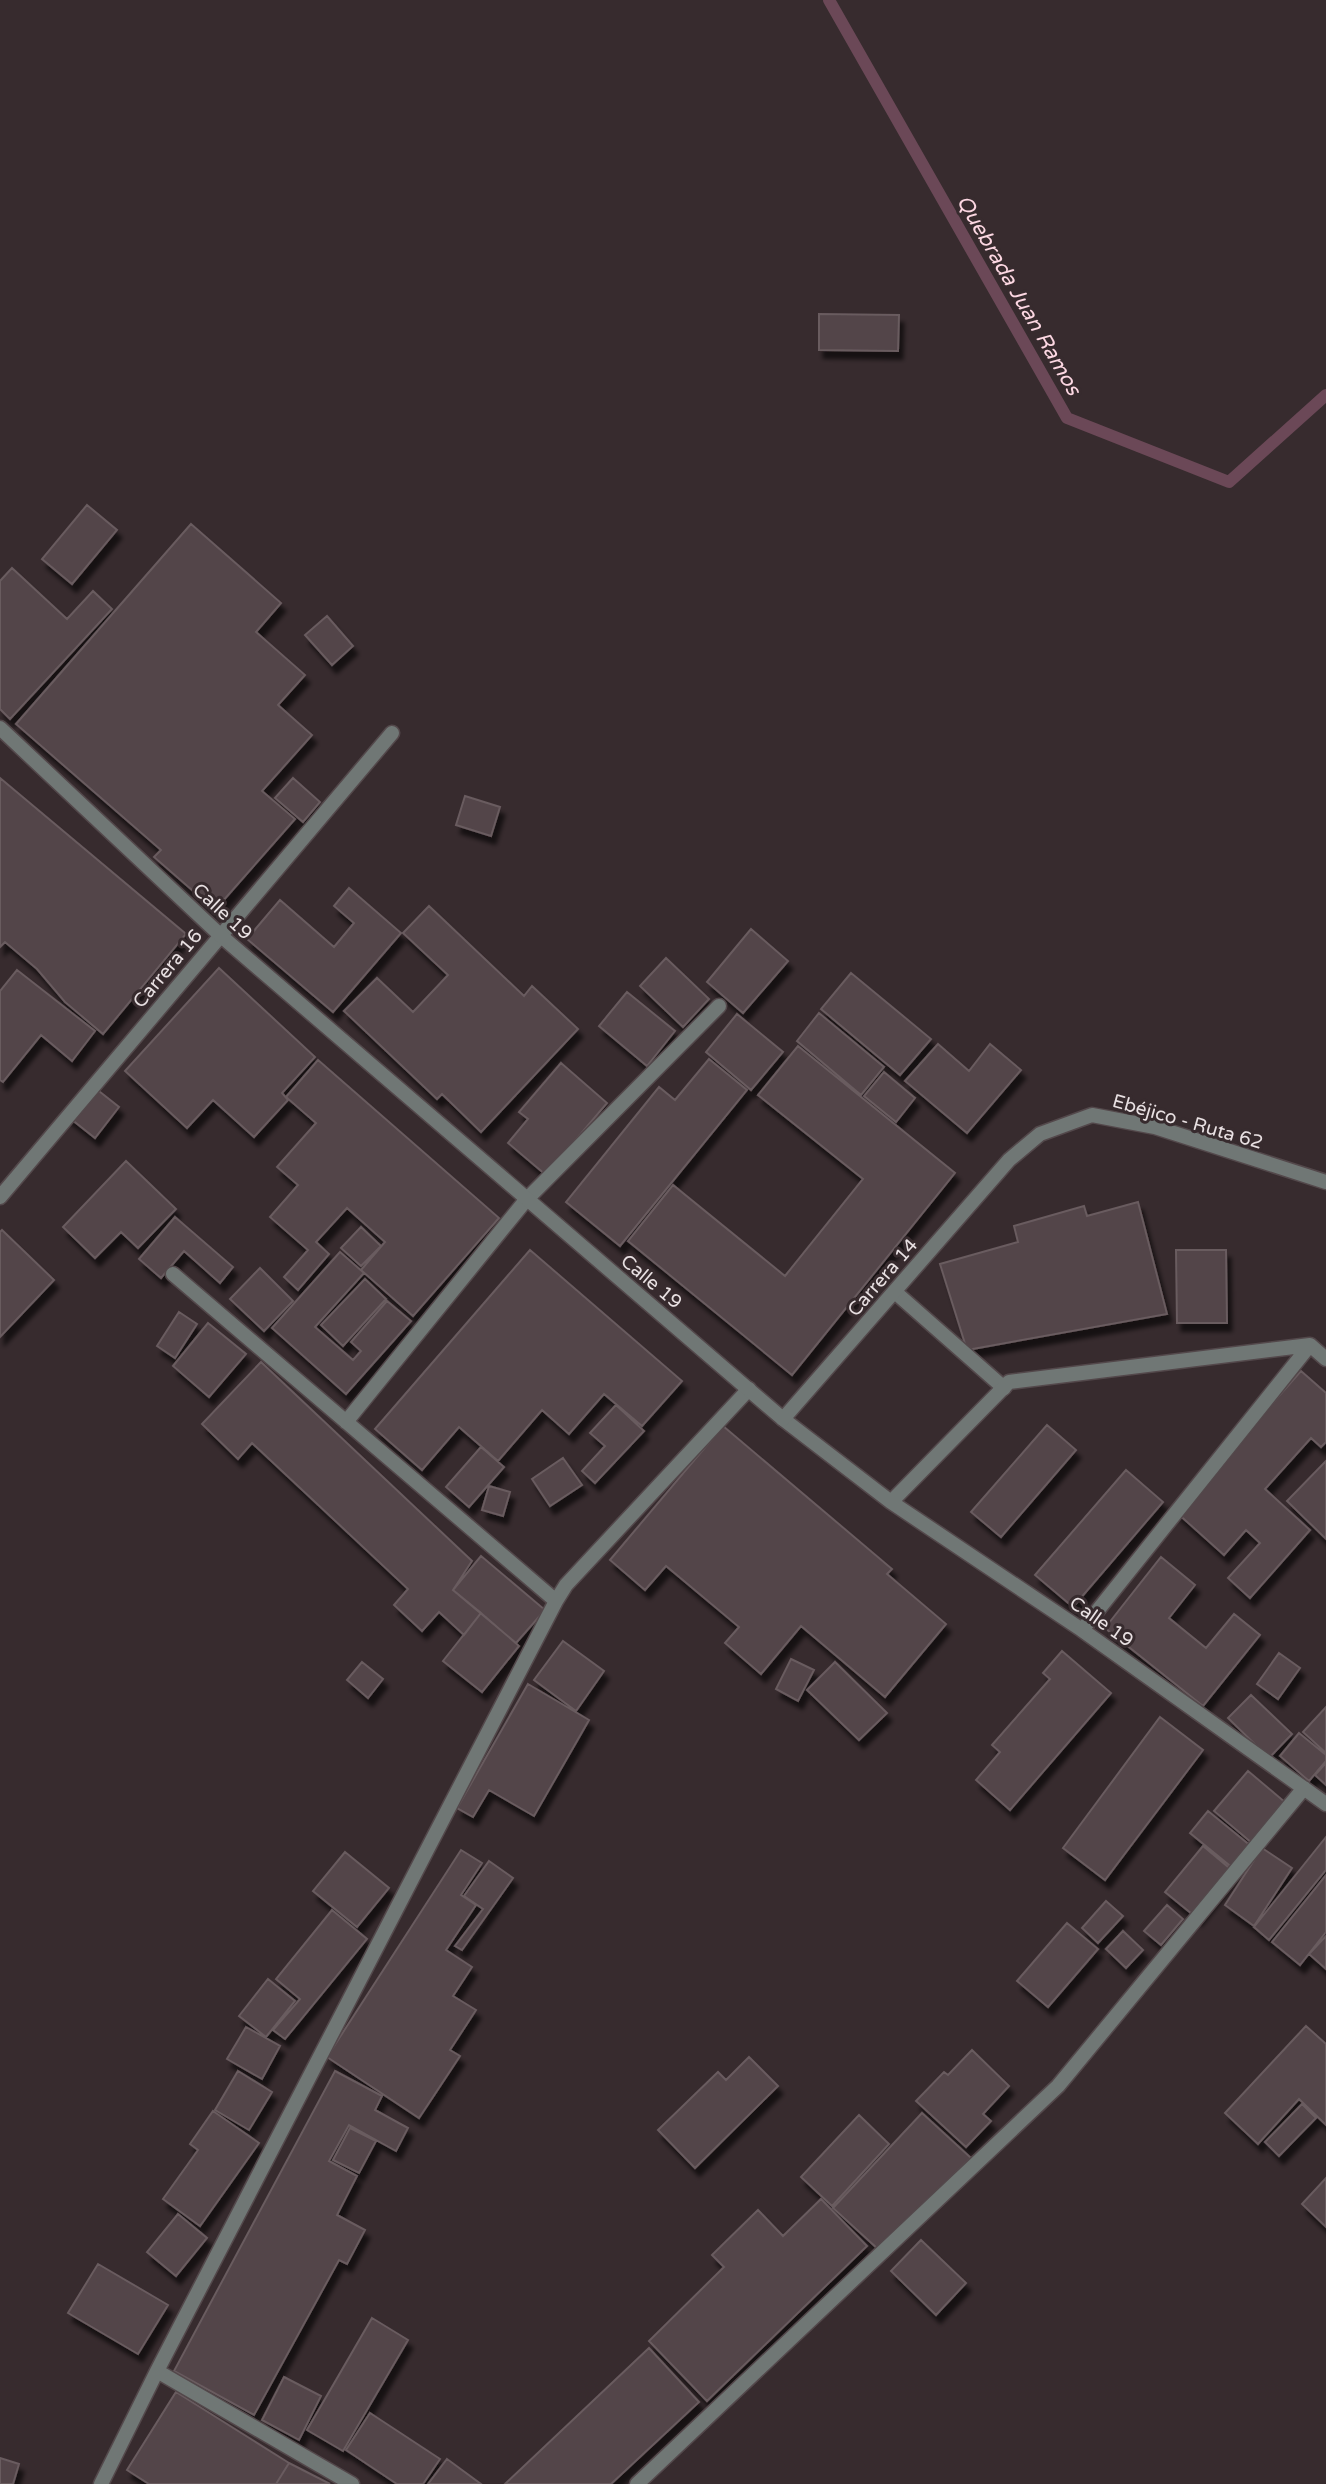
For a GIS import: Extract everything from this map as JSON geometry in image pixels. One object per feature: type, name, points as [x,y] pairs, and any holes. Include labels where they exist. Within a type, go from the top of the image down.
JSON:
[{"type":"street","name":"Calle 19","points":[[0,728],[220,935],[783,1419],[891,1502],[1082,1630],[1326,1804]]},
{"type":"street","name":"Carrera 16","points":[[0,1197],[392,733]]},
{"type":"street","points":[[346,1422],[526,1200],[719,1006]]},
{"type":"street","name":"Ebéjico - Ruta 62","points":[[1009,1160],[1040,1134],[1092,1115],[1155,1127],[1326,1182]]},
{"type":"street","name":"Carrera 14","points":[[783,1419],[1009,1160]]},
{"type":"street","points":[[173,1274],[556,1601]]},
{"type":"street","points":[[895,1292],[1004,1388]]},
{"type":"street","points":[[1082,1630],[1310,1345]]},
{"type":"street","points":[[891,1502],[1009,1382],[1310,1345],[1326,1359]]},
{"type":"street","points":[[102,2484],[157,2371],[556,1601],[566,1585],[749,1389]]},
{"type":"street","points":[[637,2484],[1058,2087],[1304,1788]]},
{"type":"street","points":[[157,2371],[352,2484]]},
{"type":"building","points":[[819,314],[899,315],[898,351],[819,350]]},
{"type":"building","points":[[87,505],[117,530],[72,584],[42,559]]},
{"type":"building","points":[[191,524],[281,603],[256,632],[305,675],[278,705],[312,735],[262,791],[295,819],[215,910],[154,857],[161,850],[16,724]]},
{"type":"building","points":[[12,568],[67,619],[93,591],[112,609],[10,719],[0,709],[0,581]]},
{"type":"building","points":[[327,616],[353,646],[332,665],[305,635]]},
{"type":"building","points":[[0,778],[186,934],[103,1034],[65,1002],[37,969],[5,942],[0,947]]},
{"type":"building","points":[[293,778],[320,802],[303,822],[275,798]]},
{"type":"building","points":[[465,796],[500,807],[491,836],[456,825]]},
{"type":"building","points":[[349,888],[401,933],[333,1012],[247,939],[280,900],[334,947],[354,923],[334,906]]},
{"type":"building","points":[[429,906],[524,996],[532,986],[578,1029],[481,1132],[442,1094],[437,1099],[344,1011],[377,978],[413,1012],[448,975],[403,933]]},
{"type":"building","points":[[751,929],[788,961],[743,1013],[707,982]]},
{"type":"building","points":[[666,958],[709,999],[683,1027],[640,986]]},
{"type":"building","points":[[219,968],[315,1057],[282,1093],[288,1100],[254,1137],[213,1100],[187,1128],[125,1071]]},
{"type":"building","points":[[17,970],[95,1031],[72,1061],[41,1035],[3,1082],[0,1080],[0,991]]},
{"type":"building","points":[[851,973],[931,1039],[900,1075],[821,1009]]},
{"type":"building","points":[[627,992],[675,1031],[647,1066],[599,1026]]},
{"type":"building","points":[[819,1013],[884,1067],[861,1095],[797,1041]]},
{"type":"building","points":[[737,1014],[783,1052],[751,1090],[706,1052]]},
{"type":"building","points":[[938,1044],[969,1071],[990,1044],[1021,1070],[967,1133],[905,1081]]},
{"type":"building","points":[[798,1046],[955,1173],[792,1375],[628,1241],[673,1185],[785,1276],[863,1179],[758,1095]]},
{"type":"building","points":[[709,1059],[747,1090],[620,1246],[566,1202],[659,1087],[675,1100]]},
{"type":"building","points":[[318,1060],[499,1218],[413,1316],[361,1270],[385,1242],[347,1208],[316,1242],[329,1254],[298,1290],[284,1277],[308,1250],[270,1217],[298,1185],[277,1167],[316,1123],[286,1097]]},
{"type":"building","points":[[561,1063],[607,1103],[546,1175],[508,1143],[528,1119],[519,1112]]},
{"type":"building","points":[[884,1072],[915,1098],[896,1122],[864,1096]]},
{"type":"building","points":[[90,1084],[119,1107],[95,1138],[66,1115]]},
{"type":"building","points":[[126,1161],[176,1209],[138,1248],[121,1232],[95,1258],[63,1227]]},
{"type":"building","points":[[1138,1202],[1167,1314],[967,1350],[940,1264],[1018,1242],[1014,1226],[1084,1206],[1087,1216]]},
{"type":"building","points":[[175,1217],[233,1267],[220,1283],[184,1251],[161,1278],[139,1259]]},
{"type":"building","points":[[361,1227],[381,1246],[361,1266],[341,1248]]},
{"type":"building","points":[[2,1230],[54,1280],[0,1337],[0,1232]]},
{"type":"building","points":[[530,1250],[682,1381],[642,1426],[604,1394],[569,1434],[542,1410],[498,1461],[459,1427],[422,1470],[375,1429]]},
{"type":"building","points":[[1176,1250],[1226,1250],[1227,1323],[1177,1323]]},
{"type":"building","points":[[340,1252],[364,1273],[315,1327],[353,1360],[361,1351],[351,1342],[387,1301],[411,1321],[346,1394],[272,1328]]},
{"type":"building","points":[[260,1268],[293,1301],[264,1331],[230,1299]]},
{"type":"building","points":[[365,1279],[386,1299],[343,1346],[321,1325]]},
{"type":"building","points":[[179,1312],[197,1324],[175,1358],[157,1346]]},
{"type":"building","points":[[208,1323],[246,1354],[209,1397],[173,1366]]},
{"type":"building","points":[[261,1362],[472,1561],[453,1590],[481,1613],[464,1635],[439,1612],[422,1631],[394,1605],[408,1589],[252,1443],[238,1459],[202,1424]]},
{"type":"building","points":[[1301,1371],[1326,1393],[1326,1442],[1321,1447],[1311,1438],[1265,1489],[1310,1530],[1250,1598],[1228,1578],[1260,1543],[1246,1530],[1224,1555],[1176,1512]]},
{"type":"building","points":[[616,1405],[644,1431],[595,1483],[582,1471],[605,1446],[590,1433]]},
{"type":"building","points":[[1047,1425],[1076,1450],[1001,1537],[971,1512]]},
{"type":"building","points":[[723,1426],[892,1569],[887,1574],[946,1624],[885,1697],[801,1626],[761,1674],[725,1643],[739,1627],[666,1566],[645,1590],[610,1560]]},
{"type":"building","points":[[481,1447],[504,1467],[469,1507],[446,1487]]},
{"type":"building","points":[[563,1458],[582,1485],[550,1506],[532,1479]]},
{"type":"building","points":[[1326,1461],[1326,1539],[1287,1501]]},
{"type":"building","points":[[1126,1470],[1163,1502],[1073,1607],[1035,1575]]},
{"type":"building","points":[[489,1486],[510,1492],[503,1516],[482,1510]]},
{"type":"building","points":[[481,1556],[545,1610],[516,1643],[453,1590]]},
{"type":"building","points":[[1161,1557],[1195,1585],[1169,1618],[1206,1648],[1234,1614],[1260,1635],[1203,1706],[1105,1628]]},
{"type":"building","points":[[481,1613],[519,1646],[482,1692],[443,1661]]},
{"type":"building","points":[[563,1641],[604,1671],[576,1711],[534,1680]]},
{"type":"building","points":[[1062,1651],[1111,1693],[1010,1810],[976,1780],[1000,1752],[992,1745],[1050,1679],[1043,1673]]},
{"type":"building","points":[[1279,1653],[1300,1668],[1278,1699],[1257,1684]]},
{"type":"building","points":[[791,1659],[814,1670],[798,1701],[776,1689]]},
{"type":"building","points":[[362,1662],[383,1679],[368,1698],[347,1680]]},
{"type":"building","points":[[835,1662],[887,1713],[859,1740],[807,1690]]},
{"type":"building","points":[[528,1684],[589,1720],[534,1816],[489,1790],[473,1817],[457,1808]]},
{"type":"building","points":[[1251,1695],[1292,1734],[1269,1758],[1228,1718]]},
{"type":"building","points":[[1326,1707],[1326,1753],[1303,1732]]},
{"type":"building","points":[[1160,1717],[1203,1750],[1105,1880],[1063,1848]]},
{"type":"building","points":[[1299,1733],[1326,1755],[1326,1761],[1309,1781],[1280,1756]]},
{"type":"building","points":[[1326,1763],[1326,1785],[1315,1775]]},
{"type":"building","points":[[1248,1771],[1286,1803],[1252,1843],[1214,1811]]},
{"type":"building","points":[[1208,1811],[1252,1847],[1234,1869],[1190,1833]]},
{"type":"building","points":[[1326,1837],[1326,1870],[1269,1940],[1254,1927]]},
{"type":"building","points":[[1203,1846],[1234,1872],[1197,1918],[1165,1892]]},
{"type":"building","points":[[1262,1848],[1292,1868],[1254,1926],[1225,1905]]},
{"type":"building","points":[[461,1850],[482,1863],[461,1895],[476,1905],[446,1950],[472,1967],[453,1996],[476,2010],[450,2050],[460,2056],[419,2118],[327,2057]]},
{"type":"building","points":[[345,1852],[389,1888],[357,1927],[313,1891]]},
{"type":"building","points":[[489,1861],[513,1878],[462,1950],[455,1946],[483,1909],[464,1896]]},
{"type":"building","points":[[1326,1875],[1326,1932],[1300,1965],[1272,1942]]},
{"type":"building","points":[[1106,1901],[1123,1916],[1098,1943],[1082,1928]]},
{"type":"building","points":[[1167,1905],[1183,1919],[1161,1945],[1144,1931]]},
{"type":"building","points":[[332,1910],[367,1939],[285,2039],[273,2030],[300,1999],[276,1979]]},
{"type":"building","points":[[1067,1923],[1098,1949],[1048,2007],[1017,1981]]},
{"type":"building","points":[[1123,1931],[1143,1950],[1126,1968],[1106,1949]]},
{"type":"building","points":[[1326,1936],[1326,1969],[1309,1954]]},
{"type":"building","points":[[268,1979],[295,2001],[266,2037],[239,2016]]},
{"type":"building","points":[[1306,2026],[1326,2044],[1326,2125],[1299,2099],[1258,2144],[1225,2113]]},
{"type":"building","points":[[246,2027],[280,2046],[262,2079],[227,2059]]},
{"type":"building","points":[[972,2050],[1009,2086],[983,2114],[991,2121],[966,2147],[916,2101],[944,2072],[948,2075]]},
{"type":"building","points":[[749,2057],[778,2086],[695,2168],[658,2130],[718,2072],[726,2080]]},
{"type":"building","points":[[238,2071],[272,2092],[249,2130],[215,2110]]},
{"type":"building","points":[[335,2071],[382,2096],[375,2110],[408,2128],[396,2151],[349,2125],[329,2161],[357,2176],[337,2215],[365,2230],[347,2264],[339,2260],[254,2415],[174,2371]]},
{"type":"building","points":[[1302,2104],[1316,2118],[1279,2156],[1265,2142]]},
{"type":"building","points":[[213,2111],[259,2143],[200,2226],[163,2199],[198,2150],[190,2144]]},
{"type":"building","points":[[922,2113],[971,2158],[878,2249],[833,2208]]},
{"type":"building","points":[[859,2115],[889,2144],[832,2206],[801,2177]]},
{"type":"building","points":[[350,2128],[376,2141],[359,2173],[333,2160]]},
{"type":"building","points":[[1326,2178],[1326,2227],[1302,2204]]},
{"type":"building","points":[[821,2199],[867,2246],[707,2401],[649,2341],[724,2267],[712,2255],[758,2210],[783,2236]]},
{"type":"building","points":[[178,2214],[207,2238],[176,2276],[147,2252]]},
{"type":"building","points":[[921,2240],[966,2283],[936,2315],[891,2271]]},
{"type":"building","points":[[98,2264],[168,2305],[138,2354],[68,2313]]},
{"type":"building","points":[[372,2318],[408,2340],[343,2451],[307,2430]]},
{"type":"building","points":[[649,2348],[699,2402],[611,2484],[505,2484]]},
{"type":"building","points":[[284,2377],[321,2396],[299,2440],[262,2420]]},
{"type":"building","points":[[176,2392],[289,2463],[276,2484],[149,2484],[127,2470]]},
{"type":"building","points":[[370,2413],[440,2459],[423,2484],[397,2484],[346,2450]]},
{"type":"building","points":[[0,2458],[19,2464],[13,2484],[0,2484]]},
{"type":"building","points":[[447,2459],[481,2484],[428,2484]]},
{"type":"building","points":[[289,2463],[330,2484],[276,2484]]},
{"type":"waterway","name":"Quebrada Juan Ramos","points":[[829,0],[1067,418],[1229,482],[1326,395]]}]
